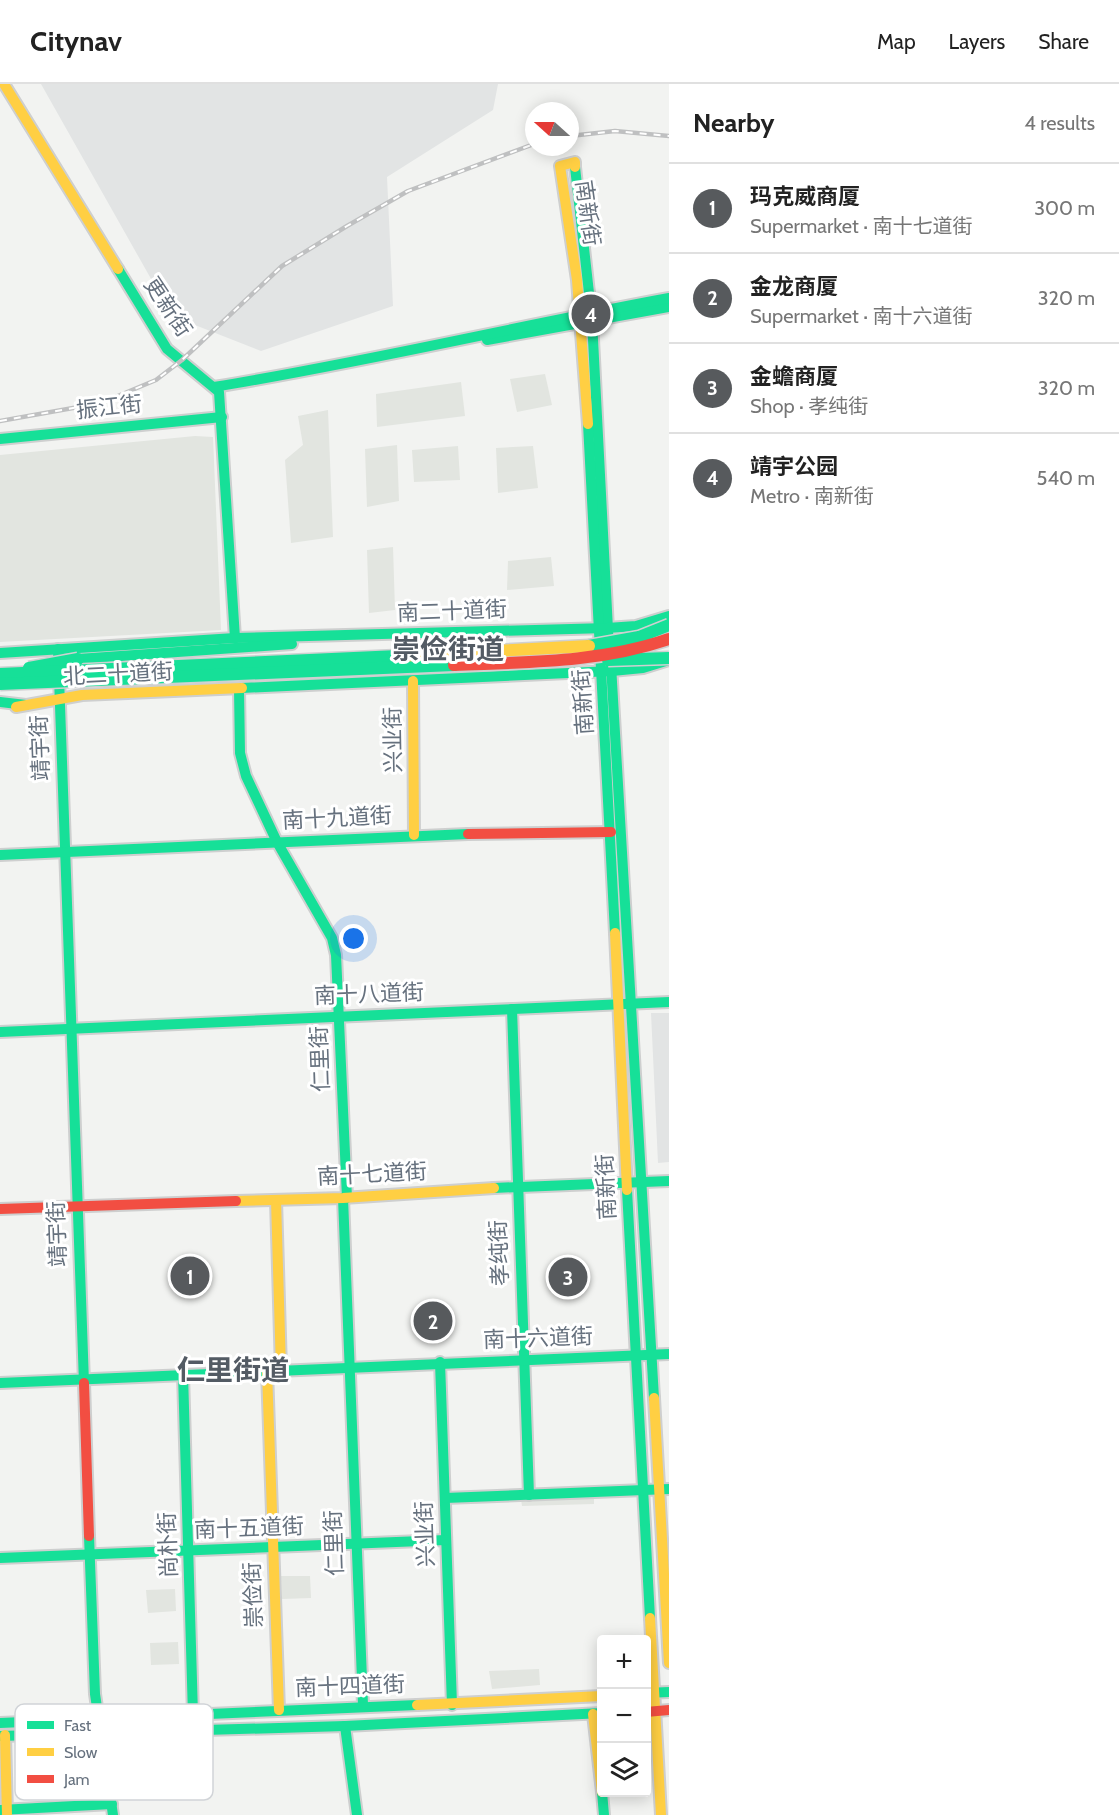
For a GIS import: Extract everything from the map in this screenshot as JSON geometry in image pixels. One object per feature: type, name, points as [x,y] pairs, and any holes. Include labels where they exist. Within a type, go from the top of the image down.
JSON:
[{"type":"main road","name":"更新街","points":[[4,84],[167,349],[216,389]]},
{"type":"main road","name":"南新街","points":[[586,317],[560,166],[575,162],[586,317],[602,628],[632,1004],[650,1355],[663,1489],[669,1663]]},
{"type":"main road","points":[[235,638],[222,417],[216,389],[586,317],[669,298]]},
{"type":"main road","points":[[586,317],[669,307]]},
{"type":"main road","name":"振江街","points":[[0,439],[222,417]]},
{"type":"main road","name":"南二十道街","points":[[235,638],[602,628],[636,626],[669,616]]},
{"type":"main road","points":[[0,674],[616,644],[669,625]]},
{"type":"main road","points":[[0,674],[78,658],[497,630]]},
{"type":"main road","name":"北二十道街","points":[[0,653],[235,638]]},
{"type":"main road","points":[[562,660],[633,651],[669,639]]},
{"type":"main road","name":"靖宇街","points":[[58,649],[97,1704]]},
{"type":"main road","points":[[239,689],[607,671],[643,668],[669,659]]},
{"type":"main road","points":[[0,684],[562,660],[669,659]]},
{"type":"main road","name":"南新街","points":[[607,671],[618,1005],[635,1356],[645,1490],[651,1689]]},
{"type":"main road","name":"兴业街","points":[[413,681],[414,835]]},
{"type":"main road","name":"北二十道街","points":[[0,708],[26,705],[59,697],[239,689]]},
{"type":"main road","name":"仁里街","points":[[239,689],[240,753],[246,776],[277,842],[332,938],[336,955],[355,1544],[363,1705]]},
{"type":"main road","points":[[0,702],[26,705]]},
{"type":"main road","name":"南十九道街","points":[[0,855],[414,835],[611,832]]},
{"type":"main road","name":"南十八道街","points":[[0,1032],[669,1002]]},
{"type":"main road","name":"孝纯街","points":[[512,1009],[528,1496]]},
{"type":"main road","name":"南十七道街","points":[[0,1209],[345,1198],[518,1186],[669,1181]]},
{"type":"main road","points":[[276,1200],[281,1370]]},
{"type":"main road","name":"南十六道街","points":[[0,1383],[440,1362],[669,1354]]},
{"type":"main road","name":"兴业街","points":[[440,1362],[452,1705]]},
{"type":"main road","name":"崇俭街","points":[[267,1371],[279,1710]]},
{"type":"main road","name":"尚朴街","points":[[183,1374],[193,1704]]},
{"type":"main road","points":[[445,1498],[663,1489]]},
{"type":"main road","name":"南十五道街","points":[[0,1558],[446,1540]]},
{"type":"main road","points":[[651,1693],[669,1692]]},
{"type":"main road","name":"南新街","points":[[651,1693],[657,1711],[661,1815]]},
{"type":"main road","name":"南十四道街","points":[[213,1714],[363,1705],[452,1705],[597,1696]]},
{"type":"main road","points":[[213,1729],[345,1726],[597,1714]]},
{"type":"main road","name":"南十四道街","points":[[0,1723],[15,1722]]},
{"type":"main road","points":[[345,1726],[357,1815]]},
{"type":"main road","points":[[2,1736],[5,1812],[113,1809]]},
{"type":"main road","points":[[601,1814],[602,1797]]},
{"type":"shaded area","points":[[41,84],[498,84],[493,110],[387,177],[393,306],[261,351],[172,316]]},
{"type":"shaded area","points":[[545,374],[552,405],[517,412],[510,379]]},
{"type":"shaded area","points":[[461,382],[465,416],[377,427],[376,394]]},
{"type":"shaded area","points":[[328,410],[333,537],[291,543],[285,460],[303,445],[298,416]]},
{"type":"shaded area","points":[[195,436],[213,437],[221,630],[0,642],[0,455]]},
{"type":"shaded area","points":[[397,445],[399,501],[367,507],[365,449]]},
{"type":"shaded area","points":[[458,446],[460,480],[414,482],[412,450]]},
{"type":"shaded area","points":[[533,446],[538,488],[498,493],[496,448]]},
{"type":"shaded area","points":[[393,547],[395,610],[369,613],[367,550]]},
{"type":"shaded area","points":[[551,557],[554,586],[507,590],[508,561]]},
{"type":"shaded area","points":[[651,1013],[669,1013],[669,1162],[658,1163]]},
{"type":"shaded area","points":[[521,1499],[594,1499],[594,1504],[522,1506]]},
{"type":"shaded area","points":[[281,1576],[310,1576],[311,1598],[282,1599]]},
{"type":"shaded area","points":[[175,1589],[176,1611],[148,1613],[146,1590]]},
{"type":"shaded area","points":[[178,1642],[179,1664],[151,1665],[150,1643]]},
{"type":"shaded area","points":[[539,1669],[540,1685],[492,1689],[489,1671]]},
{"type":"railway","points":[[579,135],[615,131],[669,136]]},
{"type":"railway","points":[[0,421],[101,403],[156,380],[182,360],[282,266],[408,191],[525,147]]},
{"type":"traffic: fast","points":[[575,167],[592,320],[609,649]]},
{"type":"traffic: fast","points":[[118,269],[167,349],[219,392],[235,638]]},
{"type":"traffic: fast","points":[[214,387],[669,298]]},
{"type":"traffic: fast","points":[[487,340],[669,307]]},
{"type":"traffic: fast","points":[[0,439],[222,417]]},
{"type":"traffic: fast","points":[[588,424],[615,933]]},
{"type":"traffic: fast","points":[[0,653],[235,638],[607,628],[636,626],[669,616]]},
{"type":"traffic: fast","points":[[589,646],[639,637],[669,625]]},
{"type":"traffic: fast","points":[[78,659],[292,644]]},
{"type":"traffic: fast","points":[[58,649],[84,1383]]},
{"type":"traffic: fast","points":[[0,674],[398,656]]},
{"type":"traffic: fast","points":[[608,660],[669,658]]},
{"type":"traffic: fast","points":[[29,668],[78,659]]},
{"type":"traffic: fast","points":[[242,688],[612,671],[643,668],[669,660]]},
{"type":"traffic: fast","points":[[0,684],[454,665]]},
{"type":"traffic: fast","points":[[611,665],[654,1398]]},
{"type":"traffic: fast","points":[[239,689],[240,753],[246,776],[277,842],[332,938],[336,955],[347,1198]]},
{"type":"traffic: fast","points":[[0,702],[26,705]]},
{"type":"traffic: fast","points":[[0,855],[468,834]]},
{"type":"traffic: fast","points":[[0,1032],[669,1002]]},
{"type":"traffic: fast","points":[[512,1009],[529,1495]]},
{"type":"traffic: fast","points":[[494,1188],[669,1181]]},
{"type":"traffic: fast","points":[[627,1190],[650,1618]]},
{"type":"traffic: fast","points":[[343,1198],[363,1705]]},
{"type":"traffic: fast","points":[[0,1383],[669,1354]]},
{"type":"traffic: fast","points":[[440,1362],[452,1705]]},
{"type":"traffic: fast","points":[[183,1374],[193,1704]]},
{"type":"traffic: fast","points":[[445,1498],[669,1489]]},
{"type":"traffic: fast","points":[[89,1536],[96,1704]]},
{"type":"traffic: fast","points":[[0,1558],[446,1540]]},
{"type":"traffic: fast","points":[[651,1693],[669,1692]]},
{"type":"traffic: fast","points":[[213,1714],[417,1705]]},
{"type":"traffic: fast","points":[[213,1730],[345,1726],[597,1713]]},
{"type":"traffic: fast","points":[[0,1723],[15,1722]]},
{"type":"traffic: fast","points":[[345,1726],[357,1815]]},
{"type":"traffic: fast","points":[[0,1736],[15,1736]]},
{"type":"traffic: fast","points":[[602,1797],[604,1815]]},
{"type":"traffic: fast","points":[[111,1800],[113,1815]]},
{"type":"traffic: fast","points":[[0,1810],[112,1804]]},
{"type":"traffic: slow","points":[[4,84],[118,269]]},
{"type":"traffic: slow","points":[[575,167],[575,162],[560,166],[577,280],[588,424]]},
{"type":"traffic: slow","points":[[398,656],[589,646]]},
{"type":"traffic: slow","points":[[413,681],[414,835]]},
{"type":"traffic: slow","points":[[16,707],[82,695],[242,688]]},
{"type":"traffic: slow","points":[[615,933],[627,1190]]},
{"type":"traffic: slow","points":[[236,1201],[343,1198],[494,1188]]},
{"type":"traffic: slow","points":[[276,1200],[281,1370]]},
{"type":"traffic: slow","points":[[267,1371],[279,1710]]},
{"type":"traffic: slow","points":[[654,1398],[669,1663]]},
{"type":"traffic: slow","points":[[650,1618],[661,1815]]},
{"type":"traffic: slow","points":[[417,1705],[597,1696]]},
{"type":"traffic: slow","points":[[593,1714],[597,1749]]},
{"type":"traffic: slow","points":[[5,1735],[7,1815]]},
{"type":"traffic: jam","points":[[454,665],[590,657],[643,647],[669,639]]},
{"type":"traffic: jam","points":[[468,834],[611,832]]},
{"type":"traffic: jam","points":[[0,1209],[236,1201]]},
{"type":"traffic: jam","points":[[84,1383],[89,1536]]},
{"type":"traffic: jam","points":[[651,1712],[669,1710]]},
{"type":"place","name":"靖宇公园","points":[[591,314]]},
{"type":"place","name":"玛克威商厦","points":[[190,1276]]},
{"type":"place","name":"金蟾商厦","points":[[568,1277]]},
{"type":"place","name":"金龙商厦","points":[[433,1321]]},
{"type":"district","name":"崇俭街道","points":[[448,649]]},
{"type":"district","name":"仁里街道","points":[[233,1370]]}]
